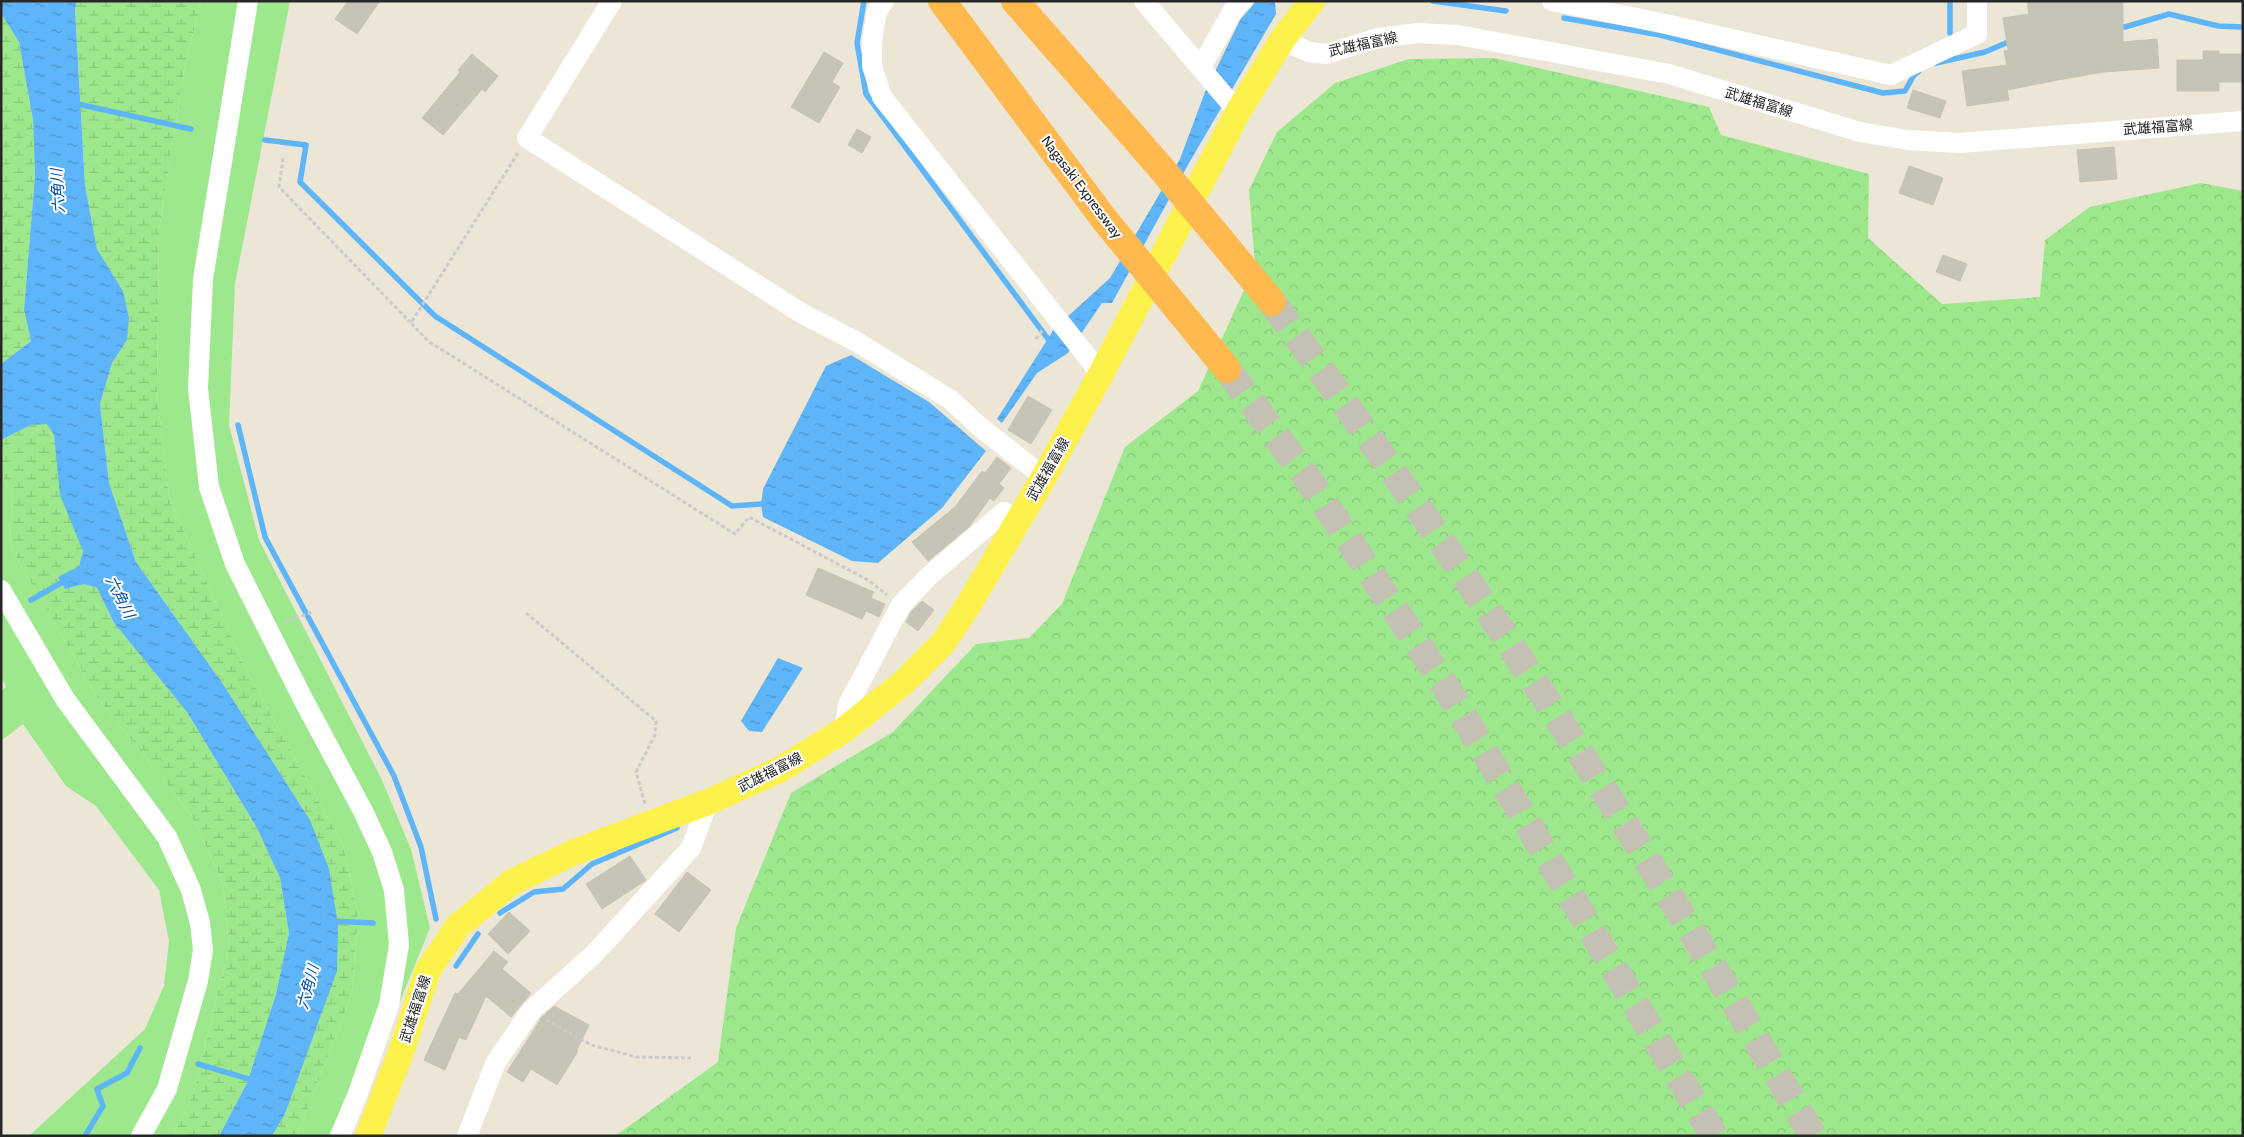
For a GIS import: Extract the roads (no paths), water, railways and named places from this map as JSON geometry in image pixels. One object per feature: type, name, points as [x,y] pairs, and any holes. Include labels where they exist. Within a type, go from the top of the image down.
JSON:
[{"type":"highway","name":"Nagasaki Expressway","points":[[942,1],[1104,219],[1227,369]]},
{"type":"highway","points":[[1015,1],[1160,168],[1272,302]]},
{"type":"main road","name":"武雄福富線","points":[[368,1136],[400,1055],[428,970],[458,926],[512,882],[572,853],[708,802],[779,770],[844,730],[904,682],[943,643],[969,604],[1044,478],[1101,374],[1234,107],[1312,1]]},
{"type":"street","points":[[248,1],[203,279],[198,388],[210,487],[235,564],[304,701],[363,811],[382,852],[394,890],[399,945],[389,1005],[358,1096],[340,1136]]},
{"type":"street","points":[[612,1],[527,138],[803,314],[857,342],[951,400],[980,427],[1044,478]]},
{"type":"street","points":[[884,1],[877,11],[872,40],[872,66],[882,97],[1101,374]]},
{"type":"street","points":[[1144,1],[1234,107]]},
{"type":"street","points":[[1204,71],[1235,7],[1243,1]]},
{"type":"street","points":[[1552,1],[1660,23],[1891,75],[1977,34],[1977,1]]},
{"type":"street","name":"武雄福富線","points":[[1282,40],[1309,52],[1326,54],[1378,38],[1418,34],[1458,35],[1669,74],[1860,132],[1908,140],[1959,142],[2243,121]]},
{"type":"street","points":[[844,730],[848,705],[901,605],[930,575],[1004,512],[1019,520]]},
{"type":"street","points":[[1,590],[65,699],[167,837],[191,890],[200,923],[203,950],[198,981],[166,1089],[141,1136]]},
{"type":"street","points":[[467,1136],[496,1062],[531,1011],[594,954],[690,848],[708,802]]},
{"type":"water","name":"六角川","points":[[1,1],[77,1],[75,9],[85,186],[97,249],[123,291],[129,318],[127,340],[112,363],[100,404],[109,483],[136,562],[223,684],[310,820],[329,869],[338,925],[337,971],[285,1114],[272,1136],[219,1136],[247,1083],[276,994],[289,933],[280,878],[257,828],[187,712],[114,623],[97,588],[84,584],[65,589],[58,577],[79,566],[83,551],[60,495],[54,435],[47,424],[31,425],[1,440],[1,364],[31,341],[24,310],[35,175],[33,120],[19,42],[1,13]]},
{"type":"water","points":[[1256,1],[1275,1],[1276,14],[1189,163],[1112,303],[1102,303],[1068,353],[1037,373],[1002,423],[997,419],[1054,329],[1110,278],[1180,159],[1205,92],[1240,20]]},
{"type":"water","points":[[851,355],[929,402],[986,451],[942,508],[878,563],[852,561],[763,517],[761,504],[763,489],[826,366]]},
{"type":"water","points":[[778,658],[803,668],[762,732],[749,731],[741,721]]},
{"type":"waterway","points":[[864,1],[857,43],[866,94],[1051,343]]},
{"type":"waterway","points":[[1433,1],[1506,11]]},
{"type":"waterway","points":[[1950,1],[1950,33]]},
{"type":"waterway","points":[[2117,27],[2125,27],[2169,14],[2218,26],[2243,27]]},
{"type":"waterway","points":[[1564,18],[1660,35],[1883,93],[1905,91],[1914,75],[1919,71]]},
{"type":"waterway","points":[[1936,63],[1985,52],[2013,40]]},
{"type":"waterway","points":[[73,103],[191,129]]},
{"type":"waterway","points":[[265,140],[306,145],[300,182],[435,316],[732,506],[761,504]]},
{"type":"waterway","points":[[238,425],[265,537],[394,776],[421,847],[436,919]]},
{"type":"waterway","points":[[31,600],[68,579]]},
{"type":"waterway","points":[[500,913],[534,892],[563,889],[592,864],[677,828]]},
{"type":"waterway","points":[[330,921],[373,923]]},
{"type":"waterway","points":[[456,966],[478,934]]},
{"type":"waterway","points":[[85,1136],[103,1106],[97,1089],[127,1073],[140,1048]]},
{"type":"waterway","points":[[198,1064],[256,1081]]},
{"type":"tunnel","points":[[1272,302],[1424,516],[1512,647],[1665,889],[1813,1136]]},
{"type":"tunnel","points":[[1227,369],[1311,483],[1446,687],[1714,1136]]}]
